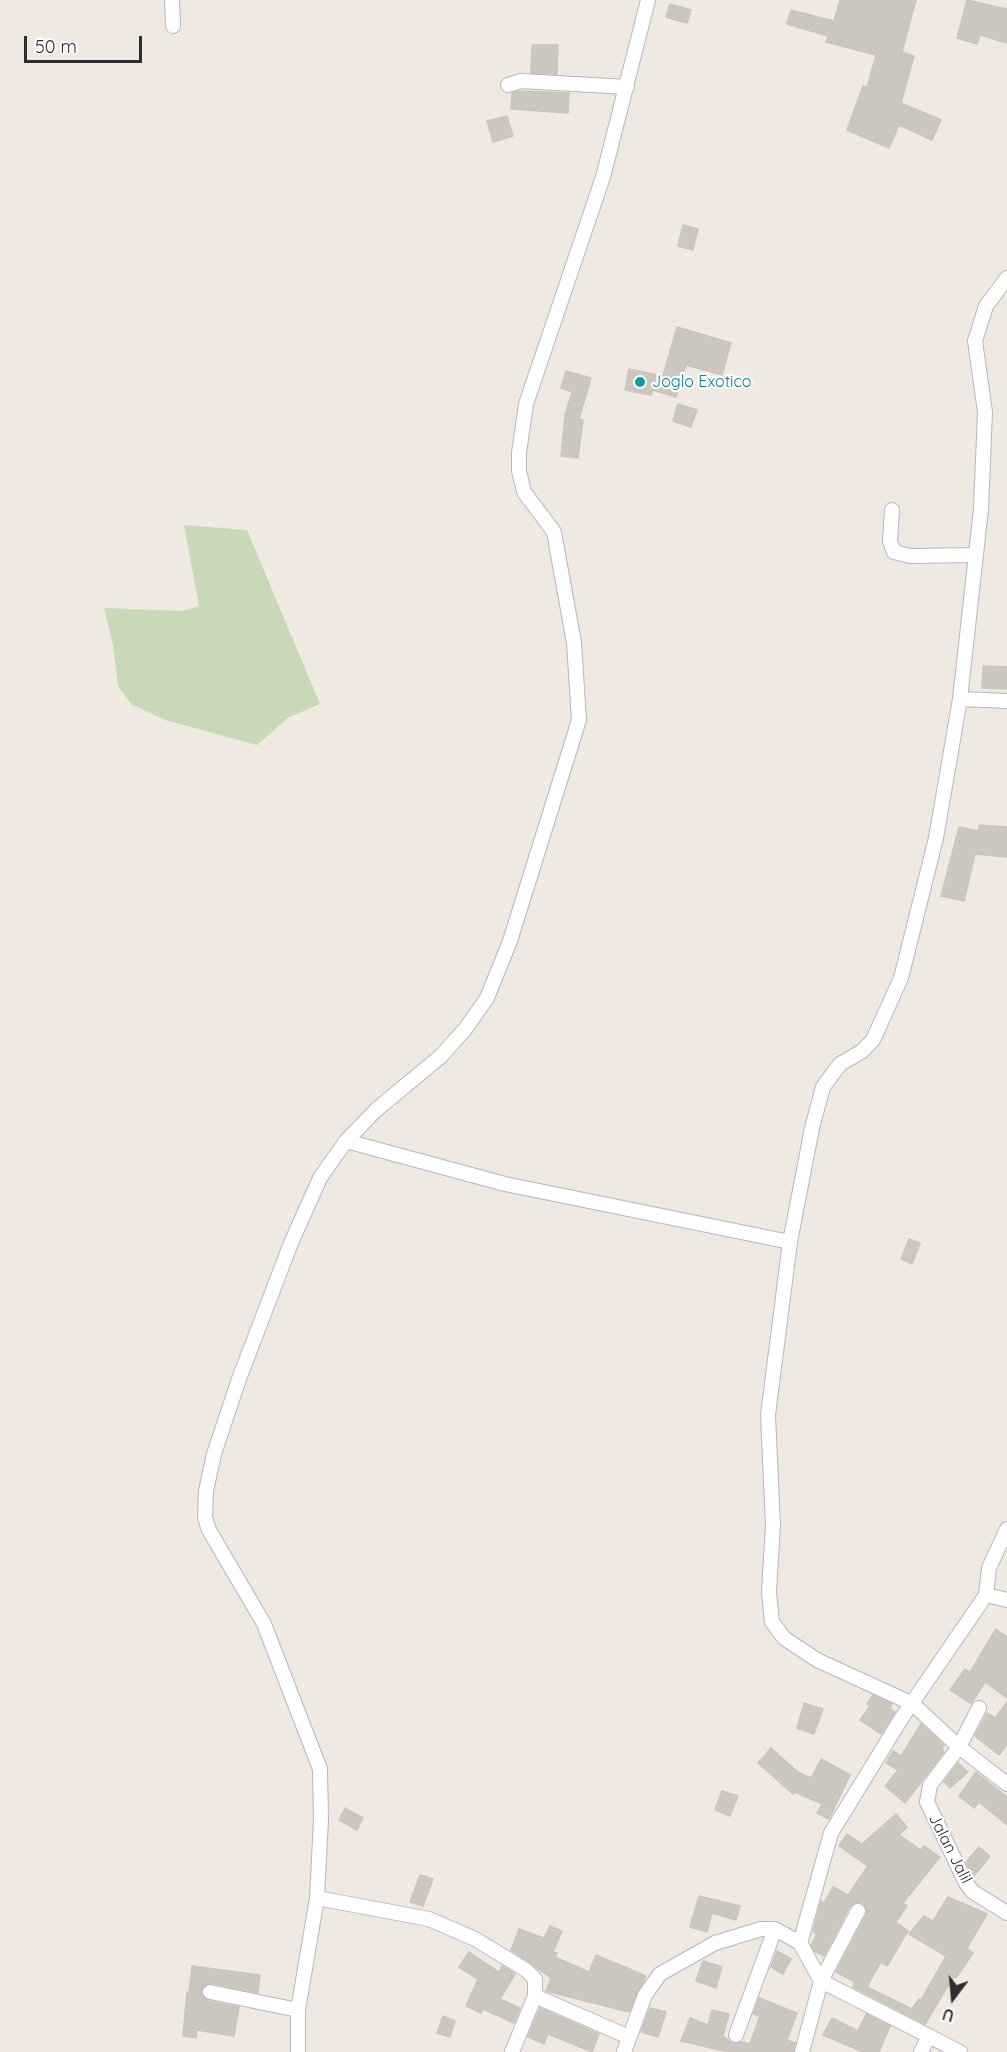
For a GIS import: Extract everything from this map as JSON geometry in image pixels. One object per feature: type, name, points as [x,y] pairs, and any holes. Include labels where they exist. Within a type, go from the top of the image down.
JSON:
[{"type":"street","points":[[172,0],[173,26]]},
{"type":"street","points":[[298,2052],[298,2010],[317,1898],[321,1819],[320,1769],[264,1624],[214,1542],[205,1518],[214,1454],[262,1317],[320,1178],[346,1141],[376,1110],[441,1056],[466,1028],[487,998],[510,941],[579,720],[574,643],[554,532],[524,492],[519,471],[519,453],[526,404],[603,177],[648,0]]},
{"type":"street","points":[[508,85],[521,81],[627,87]]},
{"type":"street","points":[[1007,278],[986,306],[975,341],[985,412],[981,509],[960,699],[936,838],[901,978],[873,1040],[867,1048],[840,1064],[823,1087],[812,1128],[790,1242],[768,1415],[773,1525],[769,1592],[772,1622],[784,1638],[817,1660],[913,1704],[959,1747],[1007,1784]]},
{"type":"street","points":[[892,510],[890,541],[894,552],[910,556],[975,555]]},
{"type":"street","points":[[960,699],[1007,701]]},
{"type":"street","points":[[346,1141],[505,1184],[790,1242]]},
{"type":"street","points":[[800,1943],[831,1833],[986,1594],[989,1568],[1007,1529]]},
{"type":"street","points":[[986,1594],[1007,1600]]},
{"type":"street","name":"Jalan Jalil","points":[[979,1708],[959,1747],[930,1785],[926,1796],[928,1806],[966,1883],[973,1892],[1007,1913]]},
{"type":"street","points":[[317,1898],[429,1919],[475,1939],[532,1975],[536,1996],[512,2052]]},
{"type":"street","points":[[802,2052],[821,1981],[858,1911]]},
{"type":"street","points":[[624,2052],[645,1995],[660,1974],[715,1943],[760,1929],[775,1929],[800,1943],[821,1981],[960,2052]]},
{"type":"street","points":[[736,2035],[775,1929]]},
{"type":"street","points":[[210,1992],[298,2010]]},
{"type":"street","points":[[536,1996],[629,2037]]},
{"type":"street","points":[[921,2052],[929,2036]]},
{"type":"green space","points":[[184,525],[247,530],[320,704],[289,717],[257,745],[165,720],[131,704],[118,686],[113,645],[104,608],[183,611],[199,606]]},
{"type":"building","points":[[840,0],[916,0],[902,52],[914,56],[901,103],[941,120],[932,140],[899,125],[889,148],[847,130],[863,86],[867,88],[876,55],[826,42],[828,36],[787,24],[791,10],[834,21]]},
{"type":"building","points":[[967,0],[1007,9],[1007,43],[980,35],[977,44],[957,38]]},
{"type":"building","points":[[670,4],[691,10],[687,23],[666,17]]},
{"type":"building","points":[[532,45],[558,45],[557,74],[531,73]]},
{"type":"building","points":[[519,91],[569,93],[568,113],[511,109],[512,93]]},
{"type":"building","points":[[507,116],[513,136],[493,142],[487,121]]},
{"type":"building","points":[[683,225],[698,229],[693,250],[678,246]]},
{"type":"building","points":[[677,327],[731,343],[722,375],[686,365],[676,397],[653,390],[651,395],[625,390],[629,369],[663,376]]},
{"type":"building","points":[[566,371],[591,378],[579,419],[583,420],[578,458],[561,456],[565,415],[572,392],[561,388]]},
{"type":"building","points":[[678,404],[697,410],[691,427],[673,421]]},
{"type":"building","points":[[983,666],[1007,667],[1007,689],[982,688]]},
{"type":"building","points":[[979,825],[1007,827],[1007,857],[975,854],[964,901],[941,896],[959,827],[979,831]]},
{"type":"building","points":[[909,1239],[920,1243],[912,1264],[901,1259]]},
{"type":"building","points":[[996,1629],[1007,1637],[1007,1698],[985,1682],[971,1704],[950,1690],[965,1669],[970,1672]]},
{"type":"building","points":[[873,1695],[892,1704],[890,1708],[895,1712],[881,1734],[860,1720],[870,1706],[867,1704]]},
{"type":"building","points":[[1007,1702],[1007,1744],[999,1755],[975,1736],[987,1713],[995,1718]]},
{"type":"building","points":[[804,1703],[823,1709],[814,1734],[797,1728]]},
{"type":"building","points":[[921,1724],[944,1745],[942,1749],[944,1752],[905,1803],[885,1786],[898,1770],[886,1763],[893,1751],[901,1756]]},
{"type":"building","points":[[771,1748],[798,1772],[811,1778],[821,1759],[850,1775],[829,1819],[817,1813],[822,1804],[795,1792],[793,1794],[758,1763]]},
{"type":"building","points":[[958,1763],[968,1772],[950,1788],[944,1782]]},
{"type":"building","points":[[976,1772],[1007,1797],[1007,1825],[979,1802],[974,1808],[959,1796]]},
{"type":"building","points":[[722,1791],[738,1796],[730,1816],[715,1810]]},
{"type":"building","points":[[345,1808],[363,1818],[357,1830],[339,1820]]},
{"type":"building","points":[[896,1814],[907,1827],[899,1835],[921,1850],[924,1846],[940,1857],[903,1903],[907,1906],[896,1922],[908,1931],[887,1966],[881,1962],[867,1987],[912,2009],[919,1999],[921,2000],[946,1956],[909,1934],[924,1916],[933,1921],[948,1897],[987,1914],[967,1948],[973,1953],[956,1978],[954,1976],[925,2024],[853,1987],[855,1982],[836,1972],[866,1915],[867,1910],[863,1903],[857,1902],[850,1906],[824,1956],[814,1951],[811,1945],[817,1934],[813,1932],[821,1901],[824,1903],[833,1887],[848,1895],[868,1866],[839,1846],[847,1834],[862,1844]]},
{"type":"building","points":[[979,1847],[990,1856],[973,1877],[966,1862]]},
{"type":"building","points":[[420,1875],[433,1879],[423,1906],[410,1902]]},
{"type":"building","points":[[699,1896],[740,1906],[736,1920],[712,1913],[707,1932],[690,1927]]},
{"type":"building","points":[[550,1926],[562,1931],[553,1952],[557,1953],[555,1957],[589,1972],[596,1955],[646,1976],[629,2012],[546,1991],[551,1978],[511,1950],[519,1929],[544,1938]]},
{"type":"building","points":[[777,1951],[791,1959],[783,1974],[771,1967]]},
{"type":"building","points":[[469,1952],[499,1972],[502,1966],[515,1974],[500,1999],[520,2008],[514,2023],[483,2009],[481,2013],[466,2006],[478,1979],[459,1967]]},
{"type":"building","points":[[703,1961],[722,1967],[716,1988],[696,1981]]},
{"type":"building","points":[[192,1966],[260,1975],[258,1993],[211,1983],[201,1990],[202,1995],[208,2001],[239,2007],[234,2036],[197,2030],[196,2038],[183,2036]]},
{"type":"building","points":[[759,1998],[797,2013],[787,2040],[795,2043],[793,2052],[729,2052],[681,2041],[690,2018],[708,2025],[712,2010],[729,2014],[723,2036],[733,2044],[742,2042],[750,2044],[760,2016],[753,2014]]},
{"type":"building","points":[[540,2008],[599,2034],[592,2052],[548,2034],[544,2044],[528,2037]]},
{"type":"building","points":[[650,2008],[666,2012],[658,2037],[641,2032]]},
{"type":"building","points":[[866,2014],[890,2026],[879,2052],[863,2052],[823,2035],[832,2018],[858,2031]]},
{"type":"building","points":[[443,2016],[455,2021],[450,2037],[437,2033]]},
{"type":"place","name":"Joglo Exotico","points":[[640,382]]}]
